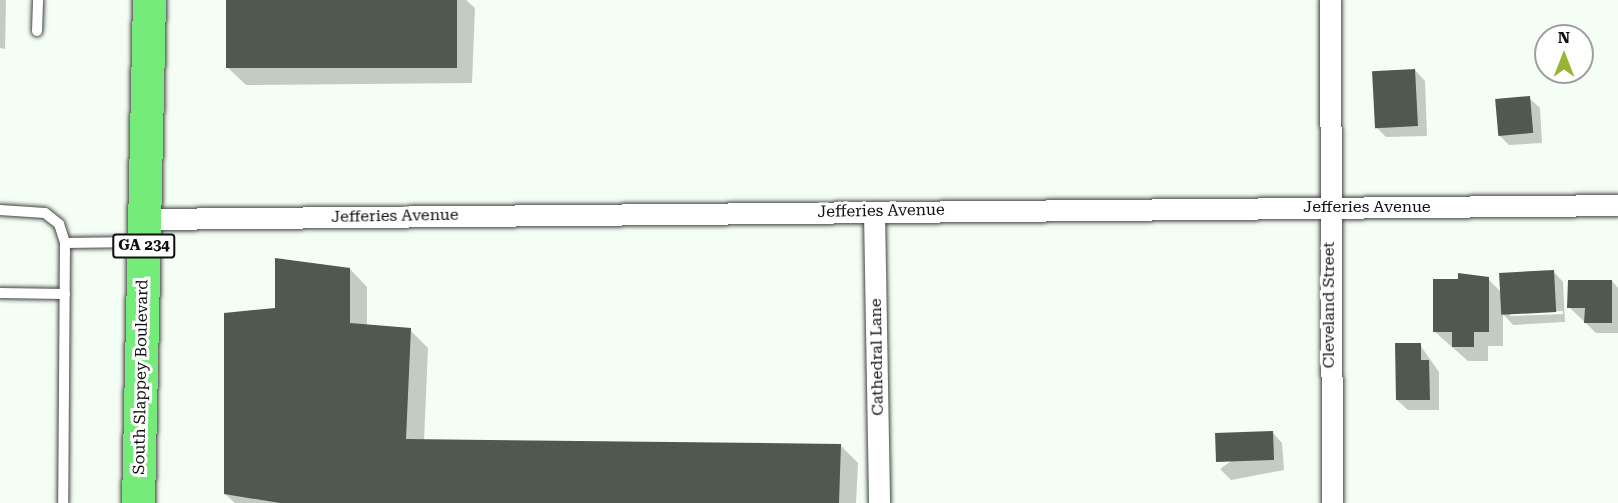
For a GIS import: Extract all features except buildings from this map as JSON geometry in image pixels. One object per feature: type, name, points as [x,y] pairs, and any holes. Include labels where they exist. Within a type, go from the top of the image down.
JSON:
[{"type":"main road","name":"South Slappey Boulevard","points":[[138,503],[149,0]]},
{"type":"street","name":"Cleveland Street","points":[[1330,0],[1332,503]]},
{"type":"street","name":"Jefferies Avenue","points":[[144,230],[874,212],[1618,205]]},
{"type":"street","name":"Cathedral Lane","points":[[874,212],[879,503]]},
{"type":"lane","points":[[37,31],[38,0]]},
{"type":"lane","points":[[0,210],[45,213],[59,225],[65,243],[63,503]]},
{"type":"lane","points":[[65,243],[144,230]]},
{"type":"lane","points":[[0,293],[65,294]]}]
